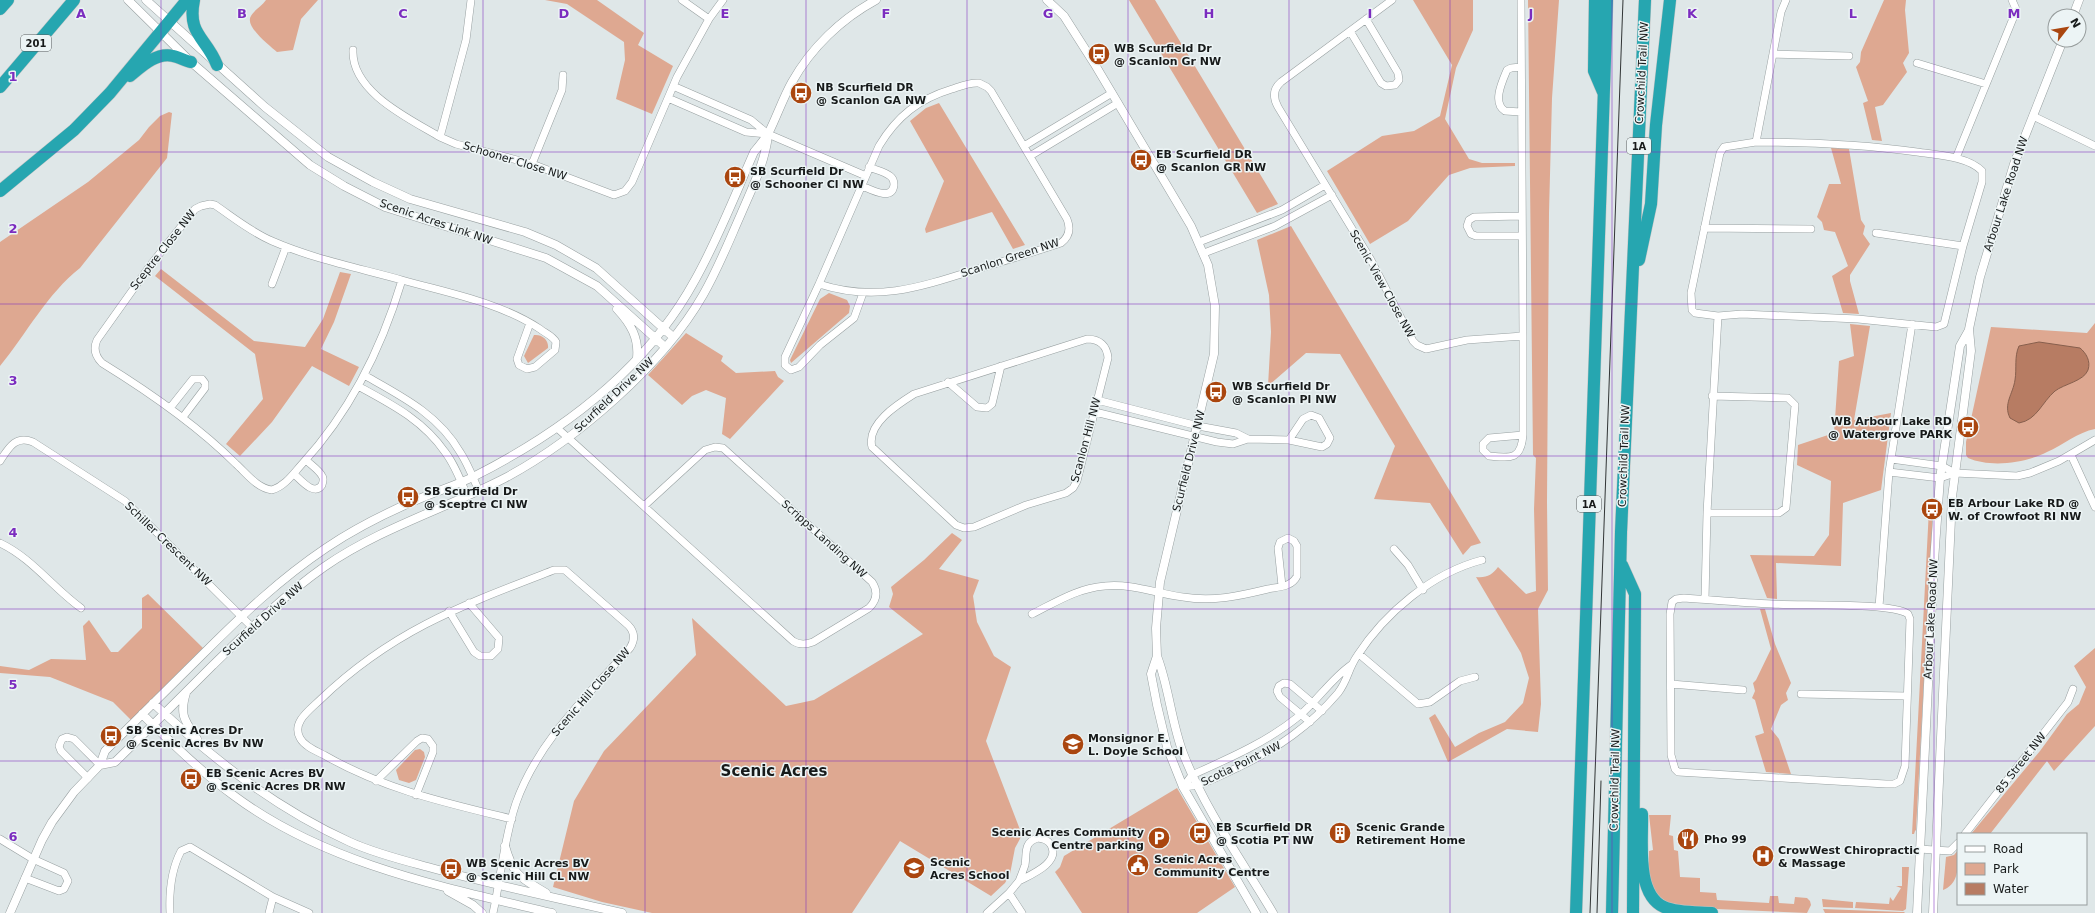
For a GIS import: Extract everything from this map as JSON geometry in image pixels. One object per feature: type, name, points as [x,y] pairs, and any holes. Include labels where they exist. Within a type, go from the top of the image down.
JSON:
[{"type":"highway","points":[[0,9],[8,0]]},
{"type":"highway","name":"201","points":[[0,87],[74,0]]},
{"type":"highway","points":[[0,191],[74,130],[110,93],[187,0]]},
{"type":"highway","points":[[194,0],[192,11],[193,25],[198,35],[212,54],[216,65]]},
{"type":"highway","points":[[1595,0],[1594,71],[1604,95]]},
{"type":"highway","name":"1A","points":[[1576,913],[1607,0]]},
{"type":"highway","name":"Crowchild Trail NW","points":[[1612,913],[1621,562],[1645,0]]},
{"type":"highway","points":[[1632,293],[1652,204],[1656,125],[1670,0]]},
{"type":"highway","points":[[110,93],[154,59],[164,55],[174,56],[191,62]]},
{"type":"highway","points":[[1621,562],[1635,594],[1636,722],[1633,913]]},
{"type":"highway","points":[[1636,722],[1640,740],[1644,879],[1647,891],[1654,901],[1664,908],[1712,913]]},
{"type":"street","name":"Scenic Acres Link NW","points":[[128,0],[191,62],[310,165],[344,186],[385,207],[546,258],[597,286],[665,347]]},
{"type":"street","name":"Scenic Acres Link NW","points":[[146,0],[216,65],[265,107],[328,157],[373,182],[410,199],[525,232],[556,245],[596,268],[673,336]]},
{"type":"street","points":[[440,137],[466,40],[471,0]]},
{"type":"street","points":[[682,0],[708,20]]},
{"type":"street","name":"Schooner Close NW","points":[[353,50],[355,67],[373,93],[387,104],[440,137],[456,144],[532,164],[565,175],[609,194],[620,194],[625,191],[632,182],[673,86],[694,44],[708,20],[723,0]]},
{"type":"street","name":"Scurfield Drive NW","points":[[100,765],[105,751],[242,616],[286,576],[352,532],[414,501],[473,477],[521,451],[557,428],[599,395],[637,358],[663,327],[694,282],[754,152],[768,134],[792,82],[812,53],[843,21],[876,0]]},
{"type":"street","name":"Scurfield Drive NW","points":[[1047,0],[1070,25],[1118,103],[1199,242],[1204,253],[1214,293],[1216,336],[1211,373],[1158,592],[1156,656],[1151,674],[1156,705],[1167,747],[1183,787],[1256,913]]},
{"type":"street","name":"Scenic View Close NW","points":[[1392,0],[1281,82],[1275,90],[1275,102],[1332,195],[1384,284],[1413,341],[1417,345],[1430,349],[1467,340],[1523,336]]},
{"type":"street","points":[[1521,0],[1523,336],[1523,435],[1522,448],[1515,455],[1489,456],[1483,450],[1483,444],[1489,438],[1523,435]]},
{"type":"street","points":[[1756,142],[1781,12],[1786,0]]},
{"type":"street","points":[[1956,158],[2015,12],[2016,5],[2012,0]]},
{"type":"street","points":[[1350,31],[1381,83],[1386,86],[1395,85],[1399,80],[1398,73],[1366,19]]},
{"type":"street","name":"Arbour Lake Road NW","points":[[1917,913],[1919,849],[1940,478],[1960,346],[1969,329],[1980,277],[2014,164],[2061,48]]},
{"type":"street","points":[[1773,54],[1849,56]]},
{"type":"street","points":[[1917,63],[1986,84]]},
{"type":"street","points":[[1521,67],[1507,70],[1498,99],[1499,105],[1505,111],[1521,112]]},
{"type":"street","points":[[532,164],[562,90],[563,75]]},
{"type":"street","name":"Scanlon Green NW","points":[[819,284],[832,288],[863,293],[882,293],[924,286],[1063,241],[1070,230],[1069,222],[990,91],[983,84],[975,83],[932,96],[904,113],[885,136],[784,360],[786,367],[791,370],[799,367],[820,345],[854,318],[863,293]]},
{"type":"street","points":[[673,86],[751,120],[768,134],[866,176]]},
{"type":"street","points":[[1024,146],[1112,93]]},
{"type":"street","points":[[668,98],[746,132],[768,134]]},
{"type":"street","points":[[1030,156],[1118,103]]},
{"type":"street","points":[[2033,116],[2095,146]]},
{"type":"street","name":"Scurfield Drive NW","points":[[100,765],[115,762],[252,627],[294,589],[337,558],[400,524],[467,496],[528,465],[568,438],[606,406],[665,347],[696,307],[714,274],[766,155],[768,134]]},
{"type":"street","points":[[1756,142],[1840,143],[1956,158],[1979,168],[1982,171],[1983,176],[1963,246],[1944,324],[1936,327],[1858,319],[1749,314],[1718,316],[1695,313],[1690,306],[1691,293],[1721,149],[1729,146],[1756,142]]},
{"type":"street","points":[[862,186],[884,194],[893,188],[894,182],[890,176],[870,167]]},
{"type":"street","points":[[1199,242],[1282,210],[1325,184]]},
{"type":"street","points":[[1204,253],[1275,226],[1332,195]]},
{"type":"street","name":"Sceptre Close NW","points":[[215,205],[248,229],[286,247],[402,280],[385,330],[358,386],[336,421],[306,460],[294,474],[278,488],[272,490],[262,488],[222,450],[170,408],[102,363],[96,354],[95,345],[128,295],[195,209],[201,206],[215,205]]},
{"type":"street","points":[[1522,216],[1474,217],[1469,220],[1467,226],[1471,234],[1476,236],[1522,236]]},
{"type":"street","points":[[1704,228],[1811,229]]},
{"type":"street","points":[[1876,233],[1963,246]]},
{"type":"street","points":[[272,284],[286,247]]},
{"type":"street","points":[[402,280],[504,309],[530,323],[553,338],[556,345],[553,352],[535,367],[527,369],[521,367],[517,359],[530,323]]},
{"type":"street","points":[[597,286],[625,317],[632,329],[637,339],[637,358]]},
{"type":"street","points":[[1705,599],[1712,396],[1718,316]]},
{"type":"street","points":[[1879,607],[1889,472],[1912,324]]},
{"type":"street","name":"Arbour Lake Road NW","points":[[1933,913],[1937,851],[1946,599],[1952,497],[1971,351],[1969,329]]},
{"type":"street","name":"Scanlon Hill NW","points":[[1087,339],[1098,341],[1105,347],[1108,358],[1077,482],[1073,488],[1066,493],[1026,505],[974,527],[964,528],[956,525],[874,451],[870,441],[875,428],[902,402],[923,390],[1002,366],[1087,339]]},
{"type":"street","points":[[948,382],[977,407],[987,408],[992,404],[1002,366]]},
{"type":"street","points":[[364,375],[406,398],[430,415],[452,439],[479,490]]},
{"type":"street","points":[[170,408],[193,379],[202,379],[205,383],[205,388],[183,418]]},
{"type":"street","points":[[358,386],[398,408],[422,425],[445,452],[467,496]]},
{"type":"street","points":[[1707,513],[1779,513],[1786,508],[1795,405],[1788,398],[1712,396]]},
{"type":"street","points":[[1097,400],[1198,426],[1236,433],[1248,439]]},
{"type":"street","points":[[1095,412],[1195,437],[1233,444],[1248,439],[1289,440],[1322,447],[1327,444],[1330,438],[1319,418],[1311,415],[1303,420],[1289,440]]},
{"type":"street","points":[[422,425],[430,415]]},
{"type":"street","name":"Scripps Landing NW","points":[[557,428],[796,643],[804,644],[812,642],[869,608],[874,602],[876,590],[872,582],[723,448],[715,447],[705,450],[644,506]]},
{"type":"street","name":"Schiller Crescent NW","points":[[0,461],[12,444],[17,440],[25,438],[101,484],[145,518],[252,627]]},
{"type":"street","points":[[1889,472],[1940,478],[1956,474],[2017,476],[2030,473],[2071,455],[2095,440]]},
{"type":"street","points":[[2071,455],[2095,507]]},
{"type":"street","points":[[1891,459],[1942,466],[1956,474]]},
{"type":"street","points":[[294,474],[310,488],[316,489],[321,486],[323,480],[322,475],[306,460]]},
{"type":"street","points":[[1032,614],[1072,594],[1090,588],[1107,586],[1126,586],[1184,597],[1219,599],[1282,586],[1290,584],[1297,576],[1297,546],[1294,540],[1288,538],[1282,540],[1278,548],[1282,586]]},
{"type":"street","points":[[0,543],[25,558],[65,596],[81,608]]},
{"type":"street","points":[[1394,550],[1408,565],[1423,590]]},
{"type":"street","name":"Scotia Point NW","points":[[1183,787],[1192,775],[1267,739],[1301,714],[1339,673],[1351,665],[1398,607],[1457,568],[1482,560]]},
{"type":"street","name":"Scenic Hill Close NW","points":[[493,913],[512,819],[527,776],[544,747],[557,729],[630,648],[633,634],[628,625],[572,574],[561,569],[449,611],[404,634],[371,656],[336,685],[300,720],[298,732],[305,744],[343,766],[376,781],[416,795],[512,819]]},
{"type":"street","points":[[1684,598],[1705,599],[1773,604],[1879,607],[1904,611],[1908,614],[1910,619],[1905,766],[1900,781],[1894,784],[1886,784],[1770,778],[1683,772],[1675,769],[1671,755],[1670,614],[1672,602],[1676,599],[1684,598]]},
{"type":"street","points":[[449,611],[474,652],[480,656],[490,656],[498,649],[499,638],[469,603]]},
{"type":"street","points":[[1359,654],[1418,704],[1430,702],[1460,681],[1475,677]]},
{"type":"street","name":"Scurfield Drive NW","points":[[1156,656],[1162,669],[1176,732],[1192,775],[1271,912]]},
{"type":"street","name":"Scotia Point NW","points":[[1183,787],[1198,786],[1272,750],[1292,738],[1322,711],[1347,681],[1351,665]]},
{"type":"street","points":[[1310,722],[1280,697],[1277,692],[1279,686],[1284,683],[1290,684],[1322,711]]},
{"type":"street","points":[[1670,684],[1743,690]]},
{"type":"street","name":"85 Street NW","points":[[1966,833],[2068,702],[2073,689]]},
{"type":"street","points":[[186,692],[182,706],[183,717],[205,750]]},
{"type":"street","points":[[1801,694],[1907,696]]},
{"type":"street","points":[[153,704],[205,750],[263,795],[308,822],[351,843],[389,856],[499,885],[622,913]]},
{"type":"street","points":[[142,714],[193,762],[234,796],[283,826],[338,854],[440,886],[552,913]]},
{"type":"street","points":[[10,913],[42,840],[60,810],[100,765],[74,739],[69,737],[62,739],[59,744],[61,751],[88,778]]},
{"type":"street","points":[[376,781],[416,741],[422,738],[428,739],[434,746],[433,752],[416,795]]},
{"type":"street","points":[[0,838],[33,859],[64,873],[67,878],[67,884],[64,889],[56,890],[25,878]]},
{"type":"street","points":[[987,913],[1009,893],[1019,881],[1024,868],[1027,845],[1035,839],[1047,840],[1053,848],[1052,859],[1036,872],[1019,881]]},
{"type":"street","points":[[1919,849],[1950,851],[1957,844]]},
{"type":"street","points":[[506,846],[510,865],[519,876],[551,897]]},
{"type":"street","points":[[170,913],[169,892],[173,873],[180,854],[186,847],[197,849],[273,897],[309,913]]},
{"type":"street","points":[[440,886],[473,905],[482,913]]},
{"type":"street","points":[[1009,893],[1022,913]]},
{"type":"street","points":[[269,913],[273,897]]},
{"type":"green space","points":[[266,0],[318,0],[301,19],[293,50],[277,52],[259,36],[251,25],[251,16]]},
{"type":"green space","points":[[545,0],[597,0],[644,33],[638,45],[673,66],[652,114],[616,99],[625,60],[624,42],[567,4]]},
{"type":"green space","points":[[1129,0],[1155,0],[1278,204],[1257,213]]},
{"type":"green space","points":[[1413,0],[1473,0],[1473,30],[1456,68],[1445,119],[1469,159],[1482,163],[1515,163],[1515,166],[1470,168],[1449,175],[1408,221],[1370,244],[1327,171],[1382,136],[1414,131],[1440,116],[1452,65]]},
{"type":"green space","points":[[1528,0],[1559,0],[1552,98],[1549,213],[1547,502],[1548,590],[1538,609],[1541,704],[1538,732],[1507,729],[1448,762],[1429,718],[1435,714],[1455,747],[1479,733],[1505,722],[1523,703],[1529,678],[1521,653],[1476,577],[1489,575],[1498,567],[1526,594],[1536,591],[1534,509],[1536,458],[1533,455]]},
{"type":"green space","points":[[1884,0],[1906,0],[1905,10],[1909,53],[1903,63],[1907,72],[1883,105],[1875,107],[1882,141],[1872,140],[1863,103],[1868,101],[1856,67],[1860,62],[1861,52]]},
{"type":"green space","points":[[939,103],[1025,245],[1013,249],[992,212],[926,233],[925,229],[944,181],[910,121],[926,108]]},
{"type":"green space","points":[[169,112],[172,113],[167,158],[80,268],[68,278],[47,302],[0,366],[0,242],[88,182],[139,140],[160,116]]},
{"type":"green space","points":[[1831,148],[1849,149],[1861,220],[1865,226],[1863,234],[1870,244],[1850,275],[1850,281],[1859,314],[1843,313],[1832,276],[1848,266],[1835,232],[1824,230],[1822,222],[1817,217],[1829,184],[1841,184]]},
{"type":"green space","points":[[1291,226],[1481,543],[1471,546],[1463,555],[1430,503],[1374,499],[1395,446],[1340,354],[1306,353],[1268,386],[1271,332],[1269,295],[1257,240]]},
{"type":"green space","points":[[161,269],[254,341],[305,347],[323,319],[340,272],[351,274],[334,322],[321,349],[359,367],[349,386],[312,366],[272,422],[240,456],[226,444],[263,399],[255,354],[155,276]]},
{"type":"green space","points":[[829,293],[847,300],[850,306],[849,313],[791,363],[790,360],[820,299]]},
{"type":"green space","points":[[2095,323],[2095,429],[2083,433],[2039,456],[2029,459],[2008,463],[1987,463],[1968,458],[1966,455],[1966,442],[1991,327],[2087,333]]},
{"type":"green space","points":[[1850,324],[1870,326],[1854,420],[1891,413],[1881,490],[1843,503],[1841,566],[1776,563],[1777,599],[1767,598],[1750,555],[1814,556],[1829,535],[1831,481],[1797,465],[1798,445],[1834,433],[1839,361],[1854,356]]},
{"type":"green space","points":[[686,333],[723,356],[721,361],[736,373],[775,371],[778,377],[784,381],[730,439],[722,434],[726,398],[706,390],[692,396],[682,405],[648,375]]},
{"type":"green space","points":[[534,335],[540,335],[544,338],[547,342],[548,348],[528,363],[524,356]]},
{"type":"green space","points":[[1929,509],[1933,509],[1916,830],[1914,834],[1912,834]]},
{"type":"green space","points":[[952,533],[962,540],[939,569],[979,580],[973,596],[977,622],[994,656],[1011,667],[986,741],[1022,835],[1015,848],[1010,874],[1005,883],[991,896],[900,841],[852,913],[652,913],[602,902],[553,887],[574,801],[604,751],[696,655],[692,618],[786,706],[814,700],[923,634],[889,607],[893,594],[891,587],[924,560]]},
{"type":"green space","points":[[148,594],[203,648],[131,720],[113,702],[50,677],[0,673],[0,666],[29,670],[51,659],[86,660],[83,626],[89,620],[111,652],[118,652],[142,628],[142,598]]},
{"type":"green space","points":[[1760,609],[1765,609],[1775,644],[1791,683],[1786,693],[1788,700],[1781,705],[1771,729],[1779,739],[1791,774],[1766,772],[1755,736],[1764,733],[1755,700],[1752,698],[1755,691],[1753,683],[1756,680],[1771,649]]},
{"type":"green space","points":[[2095,648],[2095,726],[2054,771],[2047,761],[1991,833],[1972,833],[2040,751],[2067,714],[2079,704],[2086,687],[2074,666]]},
{"type":"green space","points":[[420,749],[424,752],[425,757],[416,780],[409,783],[399,780],[396,770],[415,750]]},
{"type":"green space","points":[[1177,788],[1235,887],[1197,913],[1082,913],[1055,872],[1060,867],[1064,856]]},
{"type":"green space","points":[[1649,815],[1671,815],[1669,835],[1673,836],[1674,850],[1678,851],[1680,877],[1700,878],[1700,892],[1716,893],[1717,900],[1769,903],[1770,896],[1778,896],[1779,903],[1794,904],[1795,897],[1807,898],[1811,905],[1807,913],[1672,906],[1654,893],[1649,875],[1649,851],[1653,850]]},
{"type":"green space","points":[[1957,851],[1957,873],[1953,883],[1943,890],[1946,857],[1954,855]]},
{"type":"green space","points":[[1902,867],[1909,867],[1906,909],[1903,911],[1855,908],[1856,902],[1889,904],[1890,897],[1893,901],[1901,888],[1896,886],[1902,886]]},
{"type":"green space","points":[[1822,899],[1853,902],[1853,908],[1823,907]]},
{"type":"green space","points":[[1823,909],[1905,912],[1825,913]]},
{"type":"water","points":[[2039,342],[2080,348],[2087,358],[2089,367],[2086,374],[2078,380],[2055,391],[2035,414],[2019,423],[2010,418],[2008,413],[2009,399],[2015,380],[2017,350],[2019,346]]},
{"type":"tram line","points":[[1590,913],[1623,0]]},
{"type":"tram line","points":[[1597,913],[1601,781]]},
{"type":"place","name":"WB Scurfield Dr @ Scanlon Gr NW","points":[[1099,54]]},
{"type":"place","name":"NB Scurfield DR @ Scanlon GA NW","points":[[801,93]]},
{"type":"place","name":"EB Scurfield DR @ Scanlon GR NW","points":[[1141,160]]},
{"type":"place","name":"SB Scurfield Dr @ Schooner Cl NW","points":[[735,177]]},
{"type":"place","name":"WB Scurfield Dr @ Scanlon Pl NW","points":[[1216,392]]},
{"type":"place","name":"WB Arbour Lake RD @ Watergrove PARK","points":[[1968,427]]},
{"type":"place","name":"SB Scurfield Dr @ Sceptre Cl NW","points":[[408,497]]},
{"type":"place","name":"EB Arbour Lake RD @ W. of Crowfoot RI NW","points":[[1932,509]]},
{"type":"place","name":"SB Scenic Acres Dr @ Scenic Acres Bv NW","points":[[111,736]]},
{"type":"place","name":"Monsignor E. L. Doyle School","points":[[1073,744]]},
{"type":"place","name":"EB Scenic Acres BV @ Scenic Acres DR NW","points":[[191,779]]},
{"type":"place","name":"EB Scurfield DR @ Scotia PT NW","points":[[1200,833]]},
{"type":"place","name":"Scenic Grande Retirement Home","points":[[1340,833]]},
{"type":"place","name":"Scenic Acres Community Centre parking","points":[[1159,838]]},
{"type":"place","name":"Pho 99","points":[[1688,839]]},
{"type":"place","name":"CrowWest Chiropractic & Massage","points":[[1763,856]]},
{"type":"place","name":"Scenic Acres Community Centre","points":[[1138,865]]},
{"type":"place","name":"Scenic Acres School","points":[[914,868]]},
{"type":"place","name":"WB Scenic Acres BV @ Scenic Hill CL NW","points":[[451,869]]},
{"type":"district","name":"Scenic Acres","points":[[774,771]]}]
